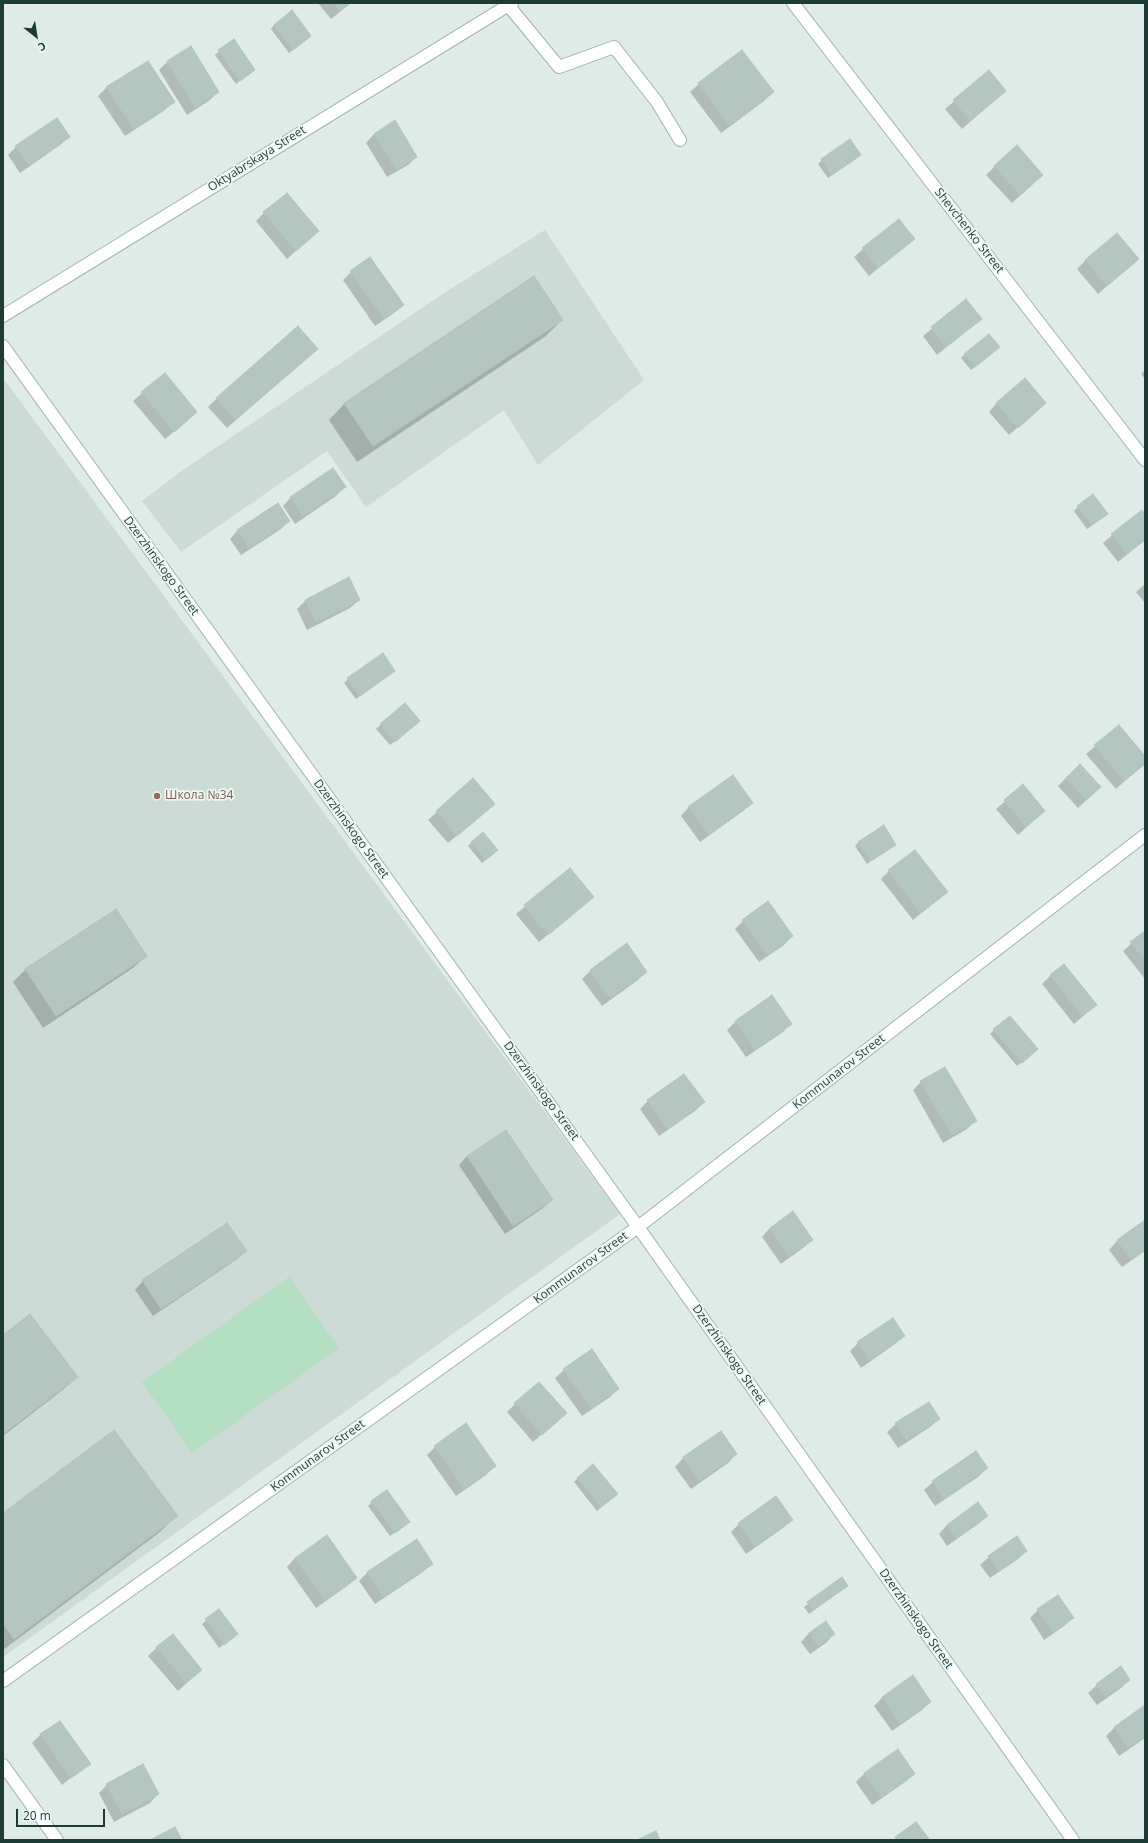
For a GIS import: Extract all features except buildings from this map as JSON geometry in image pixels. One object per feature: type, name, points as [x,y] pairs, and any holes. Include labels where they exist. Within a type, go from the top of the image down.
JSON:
[{"type":"street","name":"Shevchenko Street","points":[[793,3],[1145,460]]},
{"type":"street","points":[[510,4],[559,67],[614,47],[657,102],[680,140]]},
{"type":"street","name":"Oktyabrskaya Street","points":[[3,316],[510,4]]},
{"type":"street","name":"Dzerzhinskogo Street","points":[[3,346],[638,1227],[1073,1840]]},
{"type":"street","name":"Kommunarov Street","points":[[3,1681],[638,1227],[1145,835]]},
{"type":"street","points":[[3,1765],[57,1840]]},
{"type":"shaded area","points":[[545,230],[644,380],[538,465],[504,410],[366,507],[327,451],[181,552],[142,501],[180,472],[444,293]]},
{"type":"shaded area","name":"Школа №34","points":[[3,378],[620,1214],[3,1657]]},
{"type":"green space","points":[[289,1277],[339,1348],[192,1453],[142,1382]]},
{"type":"place","name":"Школа №34","points":[[157,796]]}]
